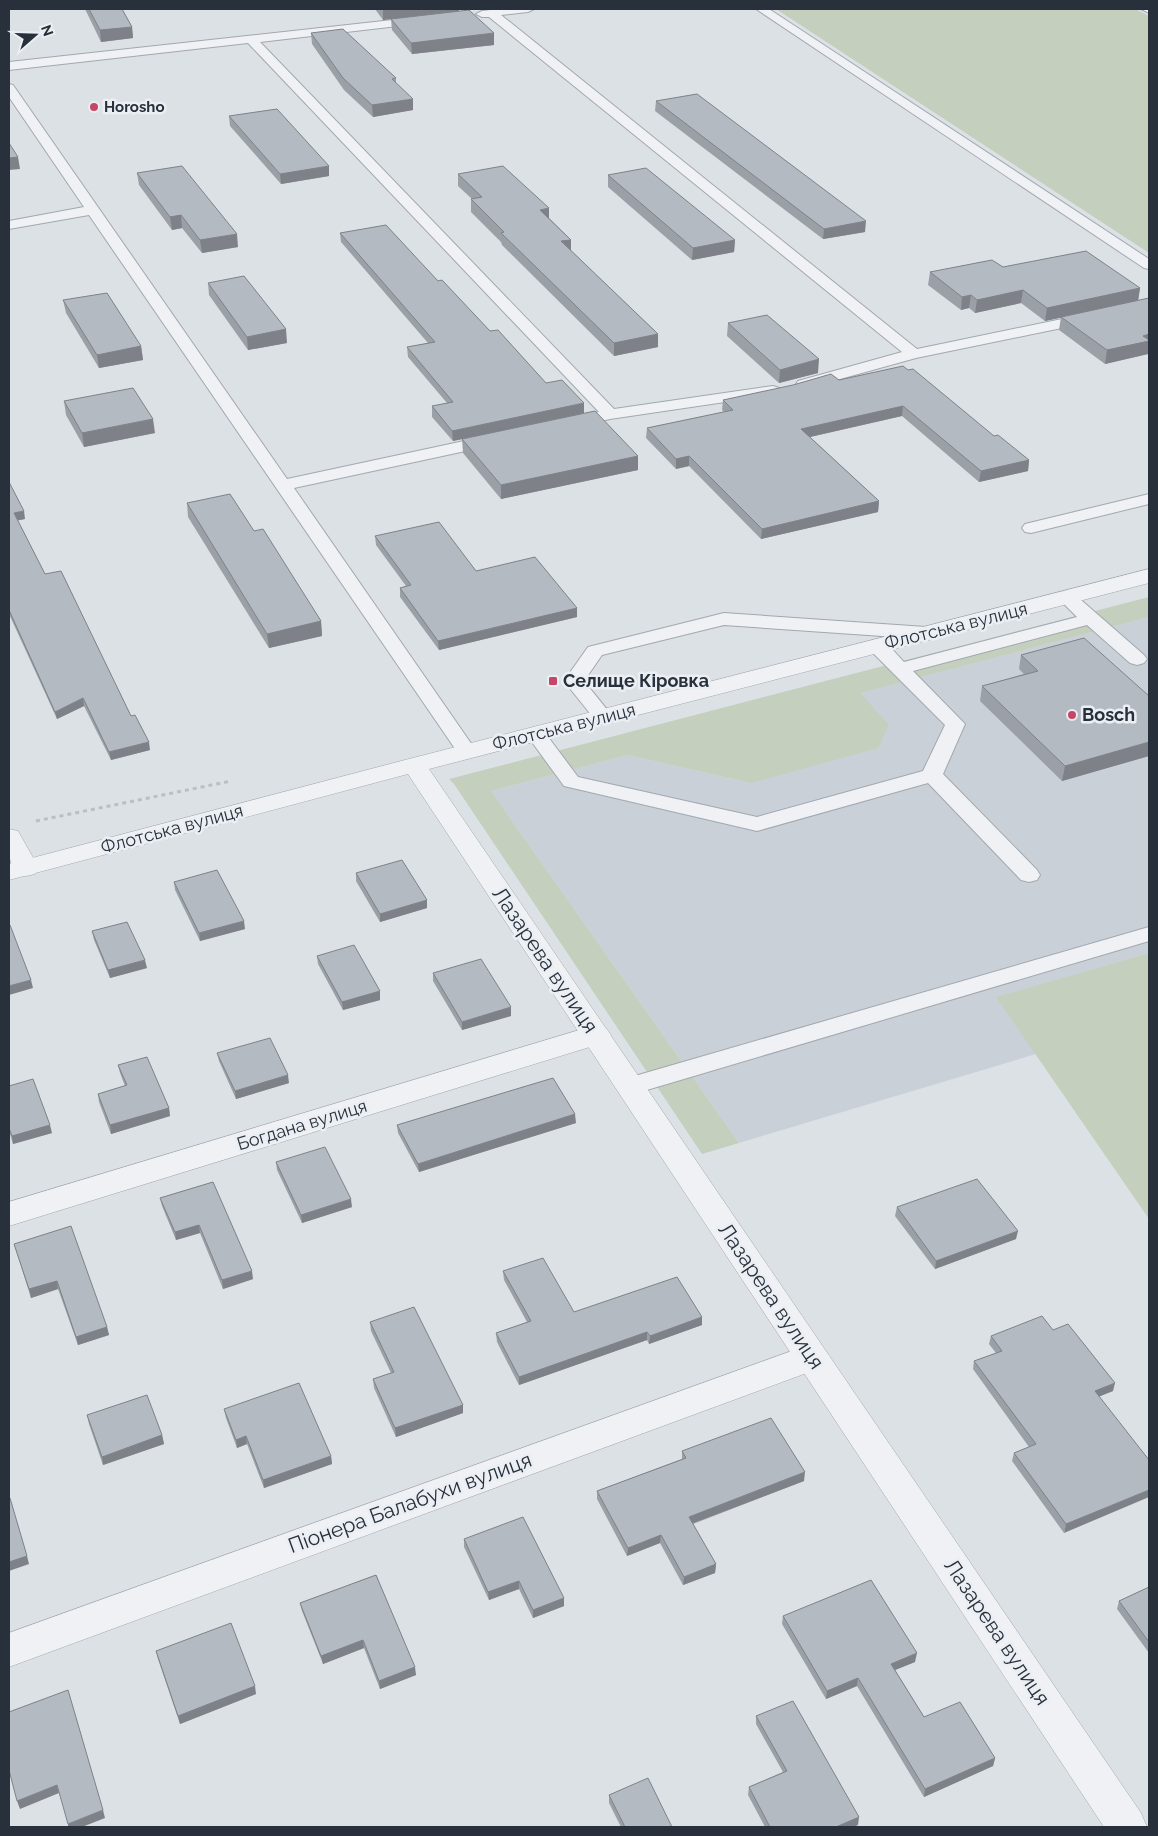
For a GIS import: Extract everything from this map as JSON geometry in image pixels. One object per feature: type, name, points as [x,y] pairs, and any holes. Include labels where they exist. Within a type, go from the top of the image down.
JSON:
[{"type":"street","name":"Флотська вулиця","points":[[17,870],[414,765],[1149,576]]},
{"type":"street","name":"Лазарева вулиця","points":[[414,765],[812,1356],[1123,1826]]},
{"type":"street","points":[[17,870],[18,830]]},
{"type":"street","name":"Богдана вулиця","points":[[9,1214],[596,1035]]},
{"type":"street","name":"Піонера Балабухи вулиця","points":[[9,1650],[812,1356]]},
{"type":"lane","points":[[472,15],[528,9]]},
{"type":"lane","points":[[762,9],[1149,266]]},
{"type":"lane","points":[[491,13],[914,354]]},
{"type":"lane","points":[[9,66],[433,19]]},
{"type":"lane","points":[[250,39],[610,414]]},
{"type":"lane","points":[[9,88],[467,752]]},
{"type":"lane","points":[[9,225],[93,210]]},
{"type":"lane","points":[[552,427],[610,414],[782,390],[914,354],[1149,306]]},
{"type":"lane","points":[[283,485],[504,437]]},
{"type":"lane","points":[[1031,528],[1149,499]]},
{"type":"lane","points":[[1066,597],[1136,659]]},
{"type":"lane","points":[[900,668],[1090,618]]},
{"type":"lane","points":[[603,716],[574,681],[595,651],[724,619],[926,633]]},
{"type":"lane","points":[[877,646],[955,724],[932,775]]},
{"type":"lane","points":[[536,734],[572,782],[757,824],[932,775]]},
{"type":"lane","points":[[932,775],[1029,875]]},
{"type":"lane","points":[[630,1086],[1149,934]]},
{"type":"path","points":[[18,830],[239,780]]},
{"type":"shaded area","points":[[1149,617],[1149,953],[997,997],[1036,1054],[739,1143],[491,791],[627,755],[751,783],[859,693]]},
{"type":"green space","points":[[776,9],[1135,9],[1149,16],[1149,253]]},
{"type":"green space","points":[[1149,597],[1149,617],[860,693],[889,725],[878,748],[751,783],[627,755],[491,791],[739,1143],[702,1154],[449,779]]},
{"type":"green space","points":[[1149,953],[1149,1219],[996,997]]},
{"type":"building","points":[[89,9],[122,9],[132,27],[100,30]]},
{"type":"building","points":[[469,10],[494,33],[411,43],[391,19]]},
{"type":"building","points":[[343,29],[396,78],[392,79],[413,99],[372,105],[343,78],[311,33]]},
{"type":"building","points":[[697,94],[866,221],[824,229],[656,101]]},
{"type":"building","points":[[277,109],[329,166],[280,174],[229,116]]},
{"type":"building","points":[[9,143],[18,157],[9,158]]},
{"type":"building","points":[[182,166],[237,234],[200,240],[181,215],[170,217],[137,173]]},
{"type":"building","points":[[503,166],[549,208],[540,210],[571,240],[561,241],[658,334],[614,343],[501,233],[504,232],[471,199],[482,197],[458,174]]},
{"type":"building","points":[[646,168],[735,240],[693,248],[608,175]]},
{"type":"building","points":[[386,225],[438,281],[442,280],[490,331],[498,330],[546,383],[562,380],[584,403],[452,431],[432,406],[453,402],[407,347],[435,342],[340,233]]},
{"type":"building","points":[[1086,251],[1140,288],[1047,308],[1023,290],[977,300],[971,295],[962,297],[930,272],[992,260],[1003,267]]},
{"type":"building","points":[[244,276],[286,329],[247,337],[208,283]]},
{"type":"building","points":[[107,293],[141,346],[97,355],[63,300]]},
{"type":"building","points":[[1149,298],[1149,334],[1143,336],[1149,341],[1107,350],[1061,317]]},
{"type":"building","points":[[767,315],[819,359],[780,370],[728,323]]},
{"type":"building","points":[[903,366],[908,370],[913,369],[994,436],[998,435],[1029,460],[981,471],[903,406],[801,429],[879,501],[762,529],[689,456],[676,459],[647,428],[733,410],[723,400],[793,385],[831,374],[839,380]]},
{"type":"building","points":[[133,388],[153,419],[82,433],[64,401]]},
{"type":"building","points":[[595,411],[638,456],[501,485],[462,439]]},
{"type":"building","points":[[9,482],[24,511],[14,513],[45,574],[61,571],[131,716],[135,715],[149,742],[109,752],[83,698],[55,712],[9,610]]},
{"type":"building","points":[[230,494],[254,531],[263,529],[321,621],[267,634],[187,503]]},
{"type":"building","points":[[439,522],[476,571],[535,557],[577,608],[438,641],[400,588],[411,585],[375,536]]},
{"type":"building","points":[[1084,638],[1149,696],[1149,742],[1065,766],[982,686],[1038,671],[1021,655]]},
{"type":"building","points":[[402,860],[427,900],[380,914],[356,873]]},
{"type":"building","points":[[217,870],[244,921],[199,933],[174,882]]},
{"type":"building","points":[[127,922],[145,960],[108,970],[92,931]]},
{"type":"building","points":[[9,925],[31,980],[9,986]]},
{"type":"building","points":[[354,945],[380,991],[342,1002],[317,956]]},
{"type":"building","points":[[481,959],[511,1007],[462,1022],[433,973]]},
{"type":"building","points":[[270,1038],[288,1075],[235,1091],[217,1053]]},
{"type":"building","points":[[147,1057],[169,1108],[110,1125],[98,1094],[127,1085],[118,1065]]},
{"type":"building","points":[[553,1078],[575,1114],[418,1164],[397,1125]]},
{"type":"building","points":[[33,1079],[50,1125],[12,1136],[9,1128],[9,1086]]},
{"type":"building","points":[[325,1147],[351,1199],[301,1215],[276,1162]]},
{"type":"building","points":[[977,1179],[1018,1231],[936,1261],[897,1207]]},
{"type":"building","points":[[213,1182],[252,1271],[222,1280],[199,1225],[175,1232],[160,1198]]},
{"type":"building","points":[[71,1226],[107,1327],[76,1337],[57,1281],[29,1289],[14,1244]]},
{"type":"building","points":[[543,1258],[574,1312],[677,1277],[702,1317],[650,1336],[647,1332],[519,1377],[496,1333],[531,1321],[503,1271]]},
{"type":"building","points":[[414,1307],[463,1405],[395,1428],[373,1379],[394,1372],[370,1322]]},
{"type":"building","points":[[1042,1316],[1053,1330],[1068,1324],[1115,1383],[1095,1391],[1149,1460],[1149,1490],[1066,1524],[1014,1453],[1036,1444],[974,1361],[1002,1351],[991,1336]]},
{"type":"building","points":[[299,1383],[331,1456],[263,1480],[246,1436],[236,1440],[224,1409]]},
{"type":"building","points":[[147,1395],[162,1435],[102,1457],[87,1415]]},
{"type":"building","points":[[771,1418],[805,1472],[689,1517],[716,1564],[684,1577],[661,1535],[628,1548],[597,1491],[686,1458],[682,1451]]},
{"type":"building","points":[[9,1498],[27,1556],[9,1562]]},
{"type":"building","points":[[523,1517],[564,1598],[533,1610],[519,1581],[488,1592],[464,1539]]},
{"type":"building","points":[[376,1575],[415,1667],[379,1681],[363,1640],[321,1656],[300,1603]]},
{"type":"building","points":[[871,1580],[917,1653],[891,1664],[924,1717],[960,1702],[995,1758],[925,1789],[858,1678],[827,1691],[783,1616]]},
{"type":"building","points":[[1149,1587],[1149,1642],[1119,1601]]},
{"type":"building","points":[[231,1623],[255,1686],[178,1716],[156,1651]]},
{"type":"building","points":[[68,1690],[103,1810],[68,1824],[57,1785],[17,1801],[9,1770],[9,1712]]},
{"type":"building","points":[[793,1701],[859,1817],[836,1827],[770,1827],[749,1787],[787,1771],[756,1716]]},
{"type":"building","points":[[648,1778],[672,1827],[625,1827],[609,1795]]},
{"type":"place","name":"Horosho","points":[[94,107]]},
{"type":"place","name":"Селище Кіровка","points":[[553,681]]},
{"type":"place","name":"Bosch","points":[[1072,715]]}]
